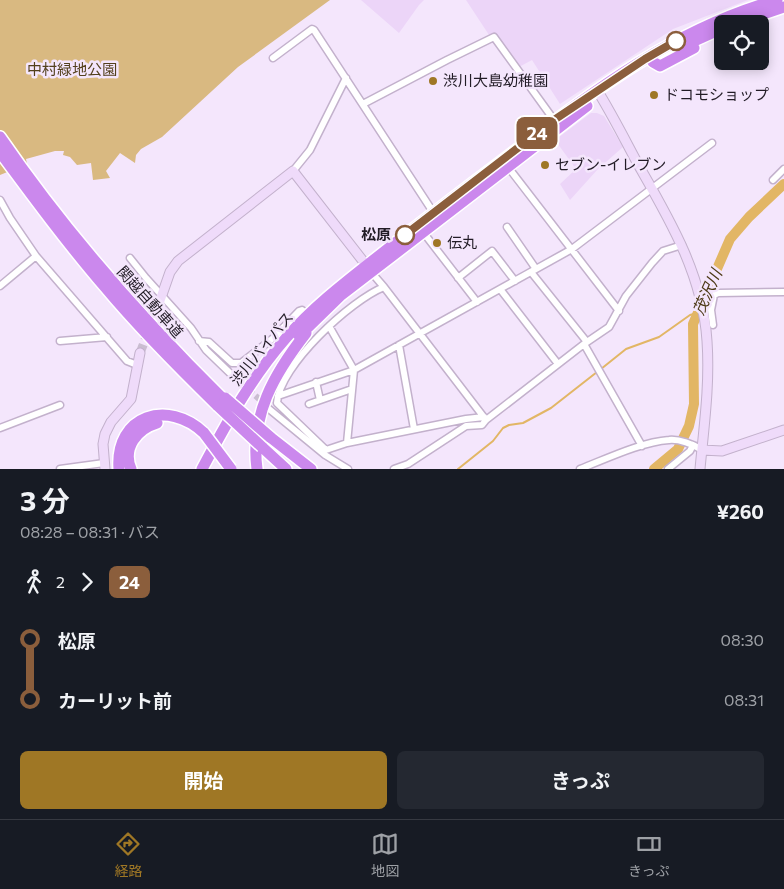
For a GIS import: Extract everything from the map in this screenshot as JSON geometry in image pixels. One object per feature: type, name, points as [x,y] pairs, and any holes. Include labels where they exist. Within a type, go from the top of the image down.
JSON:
[{"type":"highway","points":[[436,216],[508,167],[599,93],[645,59],[692,32],[777,0]]},
{"type":"highway","points":[[760,15],[784,7]]},
{"type":"highway","points":[[769,19],[784,14]]},
{"type":"highway","points":[[369,269],[554,120],[653,62],[714,32]]},
{"type":"highway","points":[[653,62],[660,66],[714,38]]},
{"type":"highway","name":"関越自動車道","points":[[0,138],[58,229],[105,288],[156,343],[298,469]]},
{"type":"highway","name":"関越自動車道","points":[[0,152],[142,316],[209,385],[222,402]]},
{"type":"highway","name":"渋川バイパス","points":[[210,469],[256,389],[279,358],[324,310],[369,269]]},
{"type":"highway","name":"渋川バイパス","points":[[202,469],[228,420],[253,380],[286,339],[325,299],[369,269]]},
{"type":"highway","points":[[257,469],[257,435],[268,392],[287,358],[324,310]]},
{"type":"highway","points":[[195,469],[225,420],[253,380]]},
{"type":"highway","points":[[119,469],[119,456],[125,437],[130,429],[146,418],[164,415],[182,418],[197,427],[223,469]]},
{"type":"highway","points":[[131,469],[128,457],[130,446],[138,433],[151,425],[164,422],[179,425],[202,435],[230,469]]},
{"type":"highway","points":[[266,442],[311,469]]},
{"type":"highway","name":"関越自動車道","points":[[266,442],[286,469]]},
{"type":"street","points":[[273,58],[312,28],[436,216]]},
{"type":"street","points":[[363,104],[494,37],[554,120]]},
{"type":"street","points":[[157,309],[170,272],[178,261],[294,171],[310,150],[346,78]]},
{"type":"street","points":[[599,93],[682,245],[709,326]]},
{"type":"street","points":[[278,396],[354,370],[572,249],[712,144]]},
{"type":"street","points":[[508,167],[619,311]]},
{"type":"street","points":[[773,180],[784,169]]},
{"type":"street","points":[[294,171],[485,418]]},
{"type":"street","points":[[0,200],[36,256],[127,361],[137,365]]},
{"type":"street","points":[[507,227],[533,271],[586,343],[642,446]]},
{"type":"street","points":[[420,229],[477,302]]},
{"type":"street","points":[[394,469],[408,464],[466,426],[482,425],[485,418],[608,327],[626,296],[663,251],[682,245]]},
{"type":"street","points":[[458,278],[492,251],[515,281]]},
{"type":"street","points":[[0,286],[36,256]]},
{"type":"street","points":[[130,258],[192,328],[206,350],[235,378]]},
{"type":"street","points":[[325,453],[277,403],[280,388],[297,360],[329,326],[352,306],[384,287]]},
{"type":"street","points":[[500,289],[558,364]]},
{"type":"street","points":[[700,469],[695,446],[707,405],[709,326],[714,295],[718,293],[784,292]]},
{"type":"street","points":[[199,341],[209,342],[232,363],[241,364],[272,339],[299,311],[302,310],[308,315]]},
{"type":"street","points":[[329,326],[354,370],[347,443]]},
{"type":"street","points":[[60,341],[107,337]]},
{"type":"street","points":[[399,345],[414,429]]},
{"type":"street","points":[[60,469],[104,466],[105,434],[111,422],[131,399],[140,353]]},
{"type":"street","points":[[316,382],[320,400]]},
{"type":"street","points":[[309,404],[352,389]]},
{"type":"street","points":[[0,428],[60,405]]},
{"type":"street","points":[[269,409],[348,469]]},
{"type":"street","points":[[325,453],[347,443],[466,419],[485,418]]},
{"type":"street","points":[[580,469],[642,446],[673,440],[722,451],[784,430]]},
{"type":"street","points":[[668,469],[695,446]]},
{"type":"shaded area","points":[[361,0],[424,0],[399,33]]},
{"type":"shaded area","points":[[466,0],[748,0],[673,29],[560,104],[532,60],[517,68],[491,38]]},
{"type":"shaded area","points":[[591,113],[604,116],[623,147],[598,169],[570,200],[560,184],[576,169],[555,140]]},
{"type":"green space","name":"中村緑地公園","points":[[0,0],[330,0],[238,67],[162,137],[141,149],[136,155],[135,163],[120,153],[106,171],[110,178],[93,180],[91,163],[77,165],[70,157],[63,155],[64,151],[55,151],[26,159],[27,164],[0,175]]},
{"type":"waterway","name":"茂沢川","points":[[654,469],[678,449],[689,426],[694,404],[693,324],[730,239],[749,217],[784,184]]},
{"type":"waterway","points":[[601,369],[626,349],[659,337],[690,315],[697,313]]},
{"type":"waterway","points":[[458,469],[493,441],[503,428],[523,423],[551,408],[597,372]]},
{"type":"tunnel","points":[[140,353],[157,309]]},
{"type":"tunnel","points":[[235,378],[265,404]]},
{"type":"bus line","name":"24","points":[[405,235],[554,120],[597,90],[676,41]]},
{"type":"place","name":"渋川大島幼稚園","points":[[433,81]]},
{"type":"place","name":"ドコモショップ","points":[[654,95]]},
{"type":"place","name":"セブン-イレブン","points":[[545,165]]},
{"type":"place","name":"松原","points":[[405,235]]},
{"type":"place","name":"伝丸","points":[[437,243]]}]
